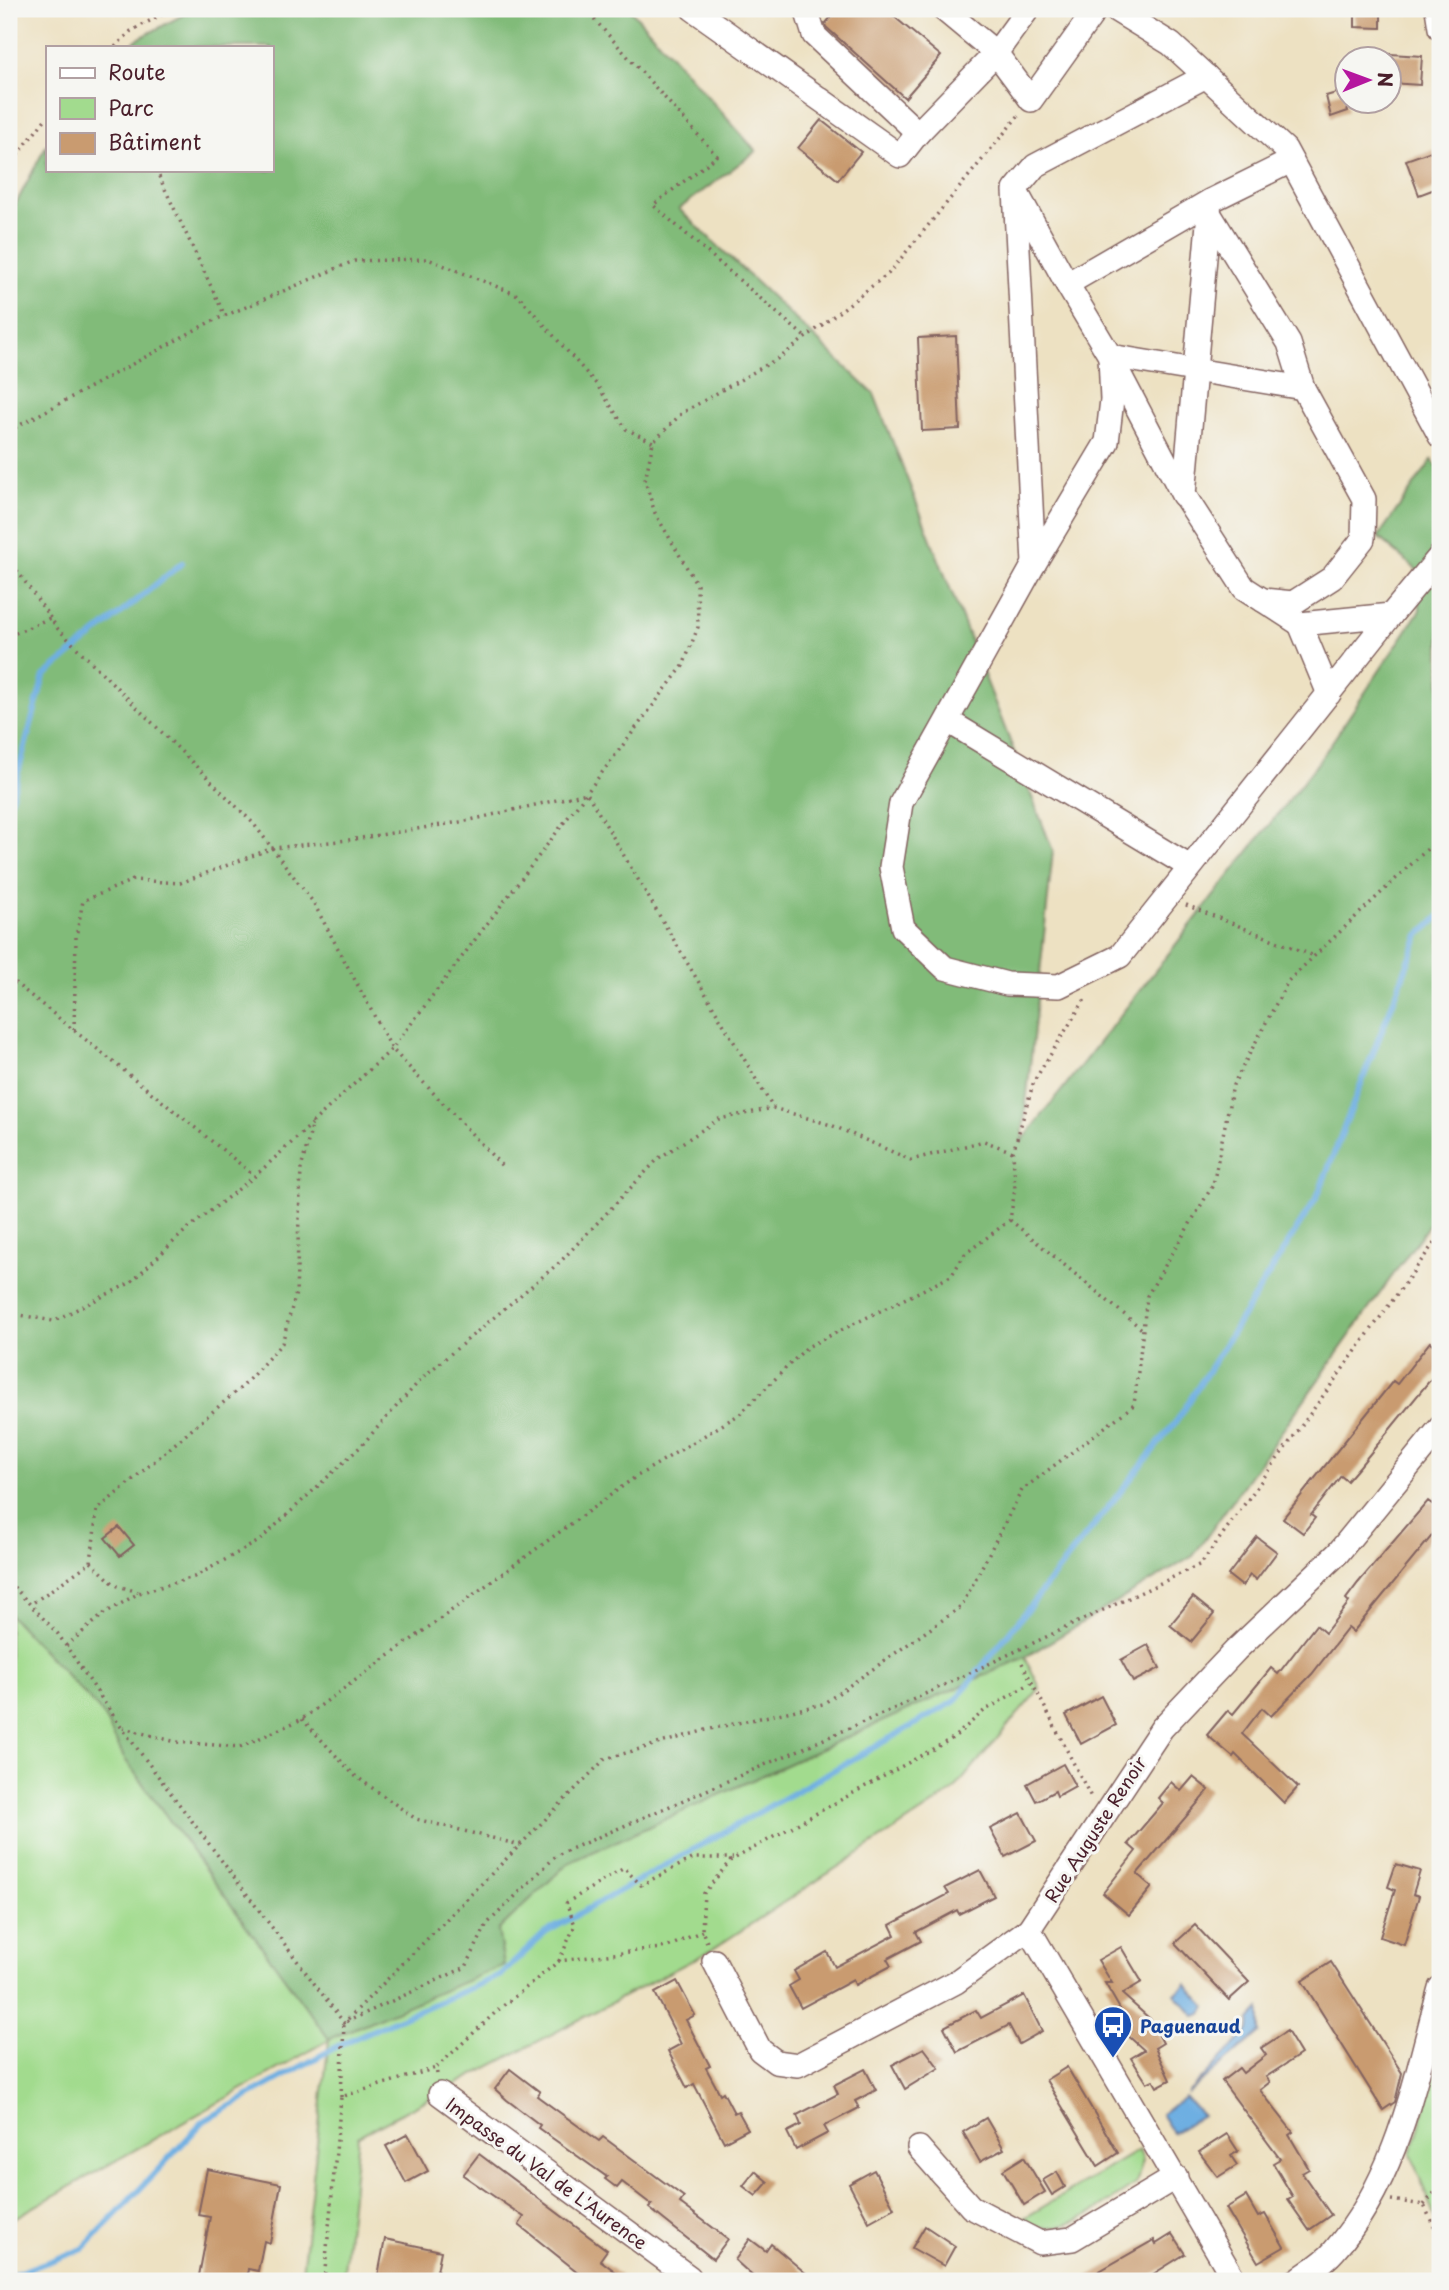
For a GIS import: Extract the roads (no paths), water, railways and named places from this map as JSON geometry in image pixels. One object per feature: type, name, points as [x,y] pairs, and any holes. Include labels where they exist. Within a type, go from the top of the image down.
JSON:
[{"type":"street","points":[[693,9],[901,156],[918,133],[996,53],[1028,9]]},
{"type":"street","points":[[806,9],[814,35],[918,133]]},
{"type":"street","points":[[943,9],[996,53],[1031,100],[1096,9]]},
{"type":"street","points":[[1114,9],[1171,44],[1285,149],[1440,436]]},
{"type":"street","points":[[1437,9],[1440,28]]},
{"type":"street","points":[[1034,564],[1015,190],[1035,166],[1206,76]]},
{"type":"street","points":[[1067,284],[1291,161]]},
{"type":"street","points":[[1015,190],[1111,356],[1184,495],[1244,588],[1300,624],[1329,694]]},
{"type":"street","points":[[1184,495],[1209,207]]},
{"type":"street","points":[[1209,207],[1289,343],[1303,388],[1364,499],[1363,539],[1332,578],[1293,603],[1263,600]]},
{"type":"street","points":[[1111,356],[1195,373],[1303,388]]},
{"type":"street","points":[[1111,356],[1112,400],[1107,442],[1034,564],[901,803],[891,867],[903,929],[944,968],[1007,984],[1059,986],[1120,956],[1440,556]]},
{"type":"street","points":[[1300,624],[1391,615]]},
{"type":"street","points":[[948,722],[1191,867]]},
{"type":"street","name":"Rue Auguste Renoir","points":[[714,1961],[760,2050],[776,2062],[798,2064],[956,1982],[1029,1929],[1162,1728],[1236,1650],[1338,1553],[1440,1428]]},
{"type":"street","points":[[1029,1929],[1235,2281]]},
{"type":"street","points":[[1296,2281],[1333,2252],[1372,2198],[1401,2132],[1440,1988]]},
{"type":"street","name":"Impasse du Val de L'Aurence","points":[[440,2094],[689,2280]]},
{"type":"street","points":[[919,2148],[971,2207],[1041,2243],[1072,2239],[1176,2177]]},
{"type":"water","points":[[1186,1984],[1206,2006],[1202,2014],[1195,2016],[1175,1994]]},
{"type":"water","points":[[1260,2009],[1260,2032],[1187,2094],[1249,2030],[1250,2020]]},
{"type":"water","points":[[1185,2097],[1202,2115],[1173,2133],[1161,2114]]},
{"type":"waterway","points":[[9,806],[44,676],[182,563]]},
{"type":"waterway","points":[[9,2276],[83,2249],[204,2121],[343,2043],[501,1975],[545,1933],[954,1702],[1178,1419],[1317,1197],[1419,935],[1440,916]]},
{"type":"place","name":"Paguenaud","points":[[1113,2059]]}]
